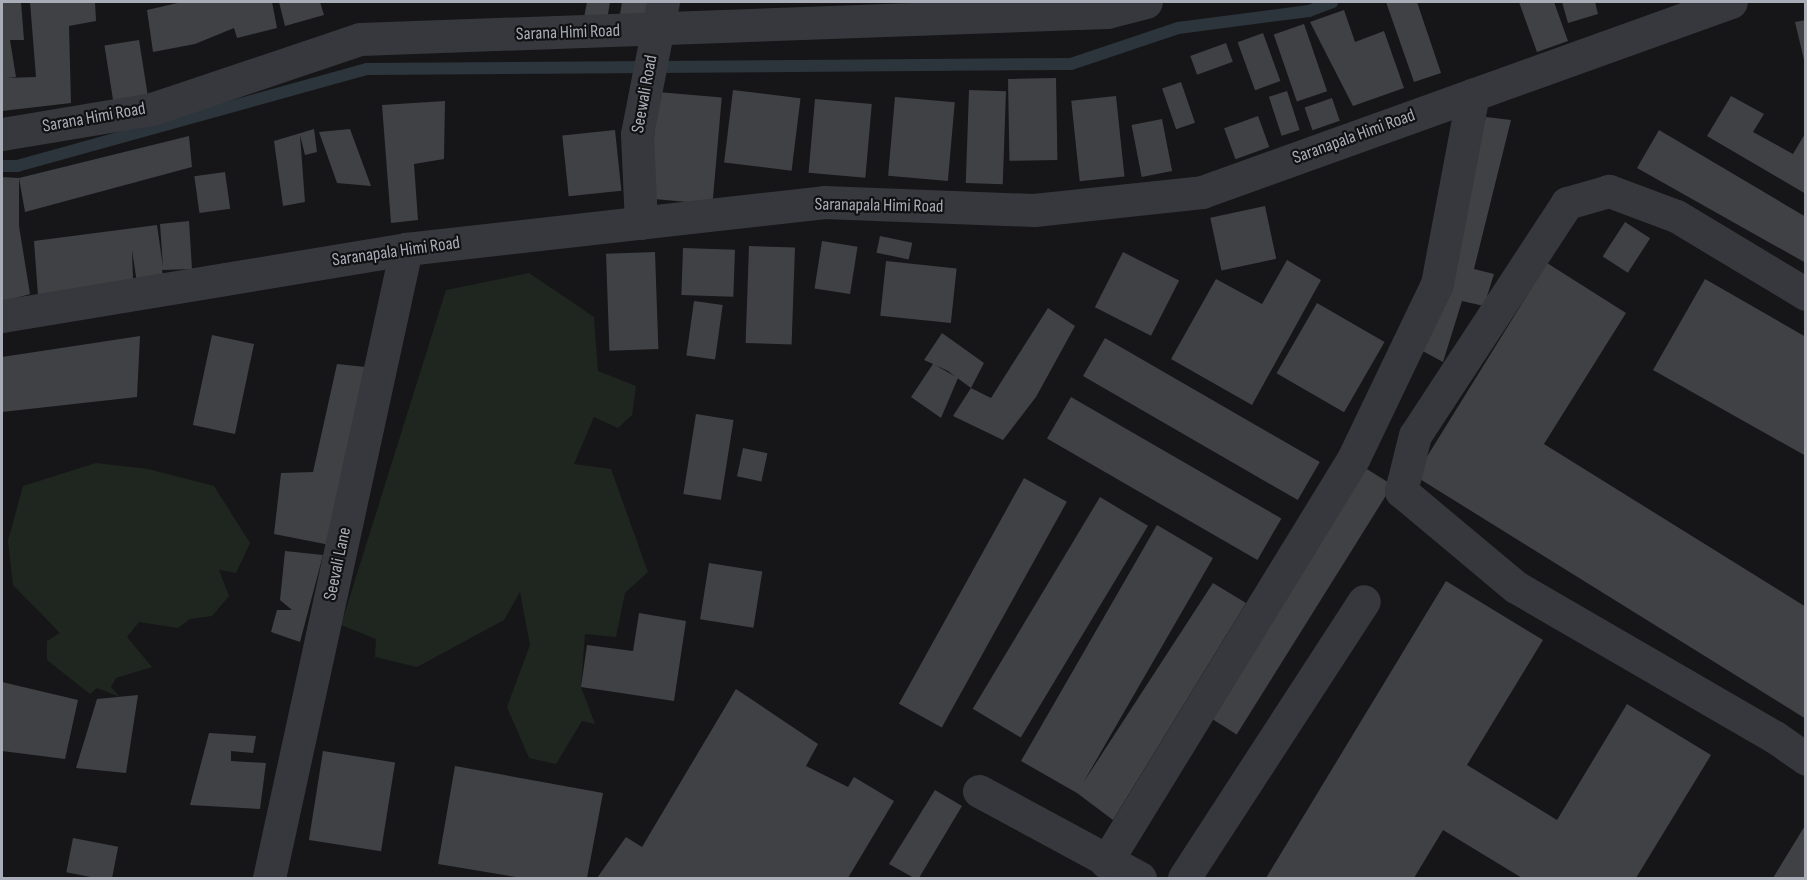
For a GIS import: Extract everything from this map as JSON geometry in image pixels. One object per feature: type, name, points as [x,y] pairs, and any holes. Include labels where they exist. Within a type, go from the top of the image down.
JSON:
[{"type":"street","name":"Sarana Himi Road","points":[[2,134],[152,109],[360,39],[658,25],[1107,12],[1146,2]]},
{"type":"street","name":"Saranapala Himi Road","points":[[2,316],[406,249],[824,202],[1034,210],[1202,192],[1731,2]]},
{"type":"street","name":"Seewali Road","points":[[641,223],[637,134],[658,25]]},
{"type":"street","points":[[1106,862],[1354,457],[1437,284],[1473,94]]},
{"type":"street","points":[[1806,294],[1676,216],[1609,191],[1567,203],[1415,435],[1401,491],[1516,587],[1775,737],[1806,759]]},
{"type":"street","name":"Seevali Lane","points":[[269,879],[406,249]]},
{"type":"street","points":[[1184,879],[1364,602]]},
{"type":"street","points":[[980,791],[1140,879]]},
{"type":"shaded area","points":[[529,273],[594,317],[598,371],[636,386],[632,415],[618,428],[594,417],[574,464],[611,469],[648,572],[625,593],[616,637],[585,634],[581,687],[595,724],[582,721],[556,764],[529,758],[507,707],[530,645],[520,592],[504,620],[417,667],[375,657],[376,639],[341,625],[446,290]]},
{"type":"shaded area","points":[[96,463],[148,469],[214,486],[250,543],[236,573],[219,570],[229,596],[212,616],[190,619],[178,628],[139,622],[127,637],[152,667],[116,678],[111,687],[120,697],[97,688],[90,694],[47,660],[47,641],[60,633],[13,585],[8,541],[23,486]]},
{"type":"building","points":[[2,2],[21,2],[24,40],[10,40],[16,77],[6,78],[36,77],[30,2],[95,2],[96,21],[69,26],[71,103],[2,111]]},
{"type":"building","points":[[182,2],[272,2],[277,28],[237,38],[234,28],[195,44],[153,52],[147,10]]},
{"type":"building","points":[[279,2],[320,2],[324,15],[285,26]]},
{"type":"building","points":[[587,2],[610,2],[606,26],[583,23]]},
{"type":"building","points":[[622,2],[651,2],[647,25],[619,20]]},
{"type":"building","points":[[1386,2],[1417,2],[1441,73],[1414,82]]},
{"type":"building","points":[[1519,2],[1554,2],[1568,41],[1537,52]]},
{"type":"building","points":[[1562,2],[1595,2],[1598,14],[1568,23]]},
{"type":"building","points":[[1344,10],[1355,42],[1384,31],[1404,88],[1353,106],[1310,22]]},
{"type":"building","points":[[1806,20],[1806,64],[1805,64],[1795,22]]},
{"type":"building","points":[[1304,24],[1327,91],[1297,102],[1274,34]]},
{"type":"building","points":[[1263,33],[1280,81],[1255,90],[1238,42]]},
{"type":"building","points":[[139,40],[148,98],[114,104],[104,45]]},
{"type":"building","points":[[1226,43],[1233,62],[1197,75],[1190,56]]},
{"type":"building","points":[[1056,78],[1057,160],[1009,161],[1008,79]]},
{"type":"building","points":[[1181,82],[1195,123],[1176,129],[1162,89]]},
{"type":"building","points":[[733,90],[800,98],[792,171],[724,162]]},
{"type":"building","points":[[969,90],[1006,91],[1003,184],[966,183]]},
{"type":"building","points":[[1287,91],[1300,130],[1282,136],[1269,97]]},
{"type":"building","points":[[658,92],[722,98],[712,204],[649,199]]},
{"type":"building","points":[[1116,96],[1124,177],[1080,181],[1071,101]]},
{"type":"building","points":[[1731,96],[1764,114],[1753,132],[1793,154],[1806,132],[1806,194],[1707,136]]},
{"type":"building","points":[[895,97],[955,102],[948,181],[888,176]]},
{"type":"building","points":[[1332,98],[1340,121],[1312,130],[1305,107]]},
{"type":"building","points":[[815,99],[872,104],[865,178],[809,173]]},
{"type":"building","points":[[445,101],[444,159],[414,164],[418,220],[391,223],[382,105]]},
{"type":"building","points":[[1258,116],[1269,147],[1235,159],[1224,128]]},
{"type":"building","points":[[1486,117],[1511,120],[1474,269],[1494,274],[1484,306],[1462,301],[1443,362],[1419,349]]},
{"type":"building","points":[[1162,119],[1172,171],[1142,177],[1132,125]]},
{"type":"building","points":[[314,129],[317,152],[305,155],[300,135],[305,202],[283,206],[274,141]]},
{"type":"building","points":[[350,129],[371,186],[337,183],[319,132]]},
{"type":"building","points":[[615,130],[621,191],[569,196],[562,136]]},
{"type":"building","points":[[1659,130],[1806,217],[1806,263],[1637,168]]},
{"type":"building","points":[[189,136],[192,167],[25,212],[19,178]]},
{"type":"building","points":[[225,172],[230,209],[199,213],[194,176]]},
{"type":"building","points":[[2,177],[19,178],[19,226],[30,294],[2,302]]},
{"type":"building","points":[[1265,206],[1276,259],[1221,270],[1210,218]]},
{"type":"building","points":[[189,221],[192,269],[162,270],[163,276],[137,283],[132,250],[133,280],[38,296],[34,241],[157,225],[163,267],[160,224]]},
{"type":"building","points":[[1625,222],[1650,238],[1628,273],[1603,256]]},
{"type":"building","points":[[880,236],[912,243],[909,259],[876,253]]},
{"type":"building","points":[[822,241],[858,247],[850,294],[814,288]]},
{"type":"building","points":[[749,246],[795,248],[792,345],[746,343]]},
{"type":"building","points":[[683,248],[735,250],[733,297],[681,295]]},
{"type":"building","points":[[655,252],[658,349],[609,351],[606,254]]},
{"type":"building","points":[[1123,252],[1179,281],[1151,336],[1095,307]]},
{"type":"building","points":[[1287,260],[1321,280],[1252,405],[1171,359],[1216,279],[1262,304]]},
{"type":"building","points":[[886,261],[957,268],[951,323],[880,316]]},
{"type":"building","points":[[1547,263],[1626,313],[1544,444],[1806,607],[1806,719],[1415,476]]},
{"type":"building","points":[[1705,279],[1806,337],[1806,456],[1653,370]]},
{"type":"building","points":[[694,301],[723,305],[715,360],[686,355]]},
{"type":"building","points":[[1317,303],[1385,342],[1344,412],[1276,373]]},
{"type":"building","points":[[1048,308],[1075,326],[1036,397],[1003,440],[953,416],[971,388],[991,398]]},
{"type":"building","points":[[942,333],[984,363],[971,388],[958,378],[941,418],[911,397],[933,364],[924,360]]},
{"type":"building","points":[[212,335],[254,344],[235,434],[193,425]]},
{"type":"building","points":[[140,336],[137,397],[2,412],[2,357]]},
{"type":"building","points":[[1105,338],[1320,462],[1298,500],[1083,376]]},
{"type":"building","points":[[337,364],[375,368],[335,546],[274,534],[281,473],[313,472]]},
{"type":"building","points":[[1071,397],[1281,518],[1257,560],[1047,439]]},
{"type":"building","points":[[696,414],[734,420],[721,500],[683,494]]},
{"type":"building","points":[[743,448],[767,453],[761,482],[737,476]]},
{"type":"building","points":[[1362,466],[1393,485],[1237,734],[1206,715]]},
{"type":"building","points":[[1024,478],[1067,502],[942,727],[899,704]]},
{"type":"building","points":[[1100,497],[1148,526],[1021,738],[973,709]]},
{"type":"building","points":[[1157,525],[1213,558],[1083,783],[1213,583],[1246,603],[1113,820],[1077,793],[1021,761]]},
{"type":"building","points":[[285,551],[323,555],[300,642],[271,632],[277,610],[292,610],[280,600]]},
{"type":"building","points":[[709,563],[762,571],[753,628],[700,619]]},
{"type":"building","points":[[1446,581],[1543,640],[1467,765],[1557,820],[1627,704],[1711,755],[1636,878],[1522,878],[1443,830],[1414,878],[1266,878]]},
{"type":"building","points":[[639,613],[686,621],[674,701],[581,687],[587,645],[633,651]]},
{"type":"building","points":[[2,682],[78,700],[65,759],[2,751]]},
{"type":"building","points":[[736,689],[818,744],[806,766],[848,787],[854,777],[894,801],[848,878],[597,878],[626,837],[642,847]]},
{"type":"building","points":[[138,695],[126,773],[76,768],[97,699]]},
{"type":"building","points":[[209,733],[256,736],[253,753],[231,751],[231,761],[266,763],[260,809],[190,805]]},
{"type":"building","points":[[323,751],[395,762],[381,851],[309,840]]},
{"type":"building","points":[[455,766],[603,793],[587,878],[522,878],[438,864]]},
{"type":"building","points":[[935,790],[962,806],[919,878],[914,878],[889,864]]},
{"type":"building","points":[[1806,824],[1806,878],[1773,878]]},
{"type":"building","points":[[73,838],[118,847],[112,878],[95,878],[66,872]]},
{"type":"waterway","points":[[2,166],[17,166],[367,69],[1071,64],[1178,28],[1309,11],[1332,2]]}]
